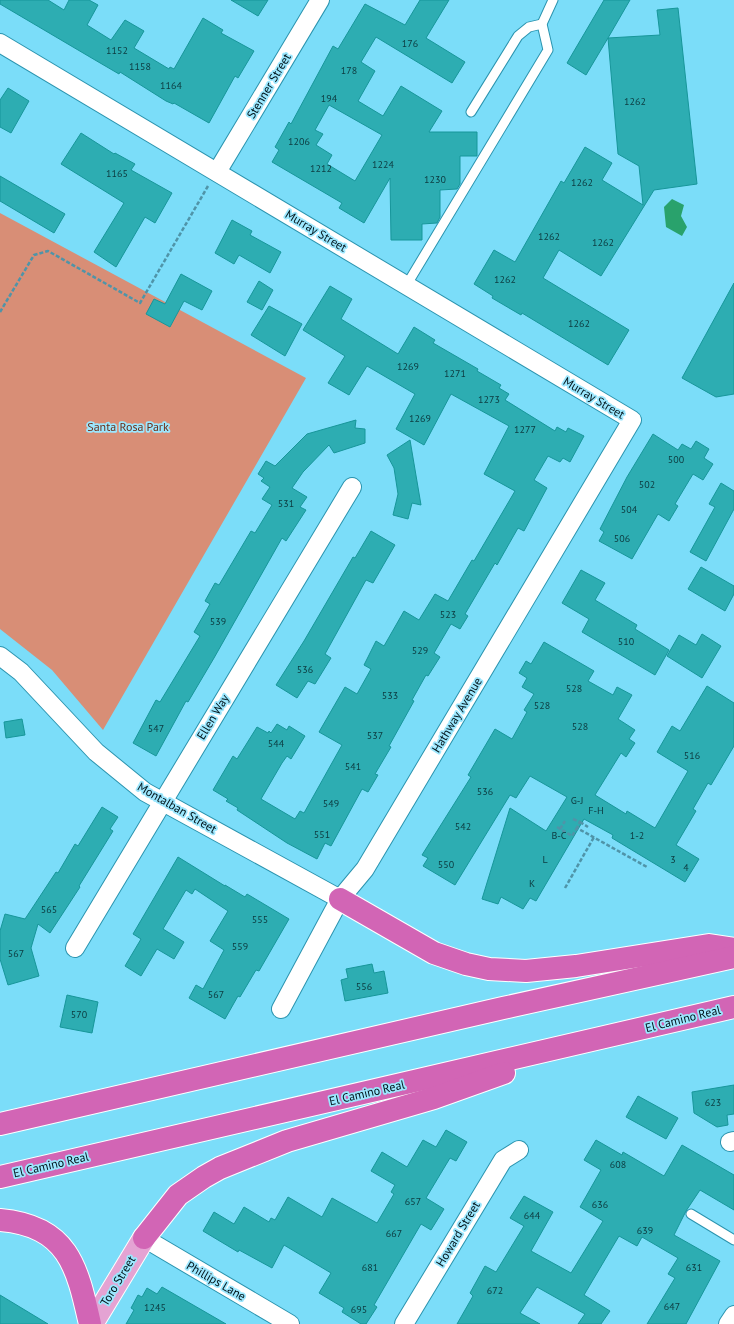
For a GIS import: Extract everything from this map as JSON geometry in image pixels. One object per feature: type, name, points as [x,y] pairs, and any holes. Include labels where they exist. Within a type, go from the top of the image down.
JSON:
[{"type":"highway","points":[[340,899],[434,953],[466,964],[490,969],[526,971],[708,945],[734,949]]},
{"type":"highway","points":[[0,1124],[495,1010],[734,957]]},
{"type":"highway","name":"El Camino Real","points":[[0,1177],[734,1007]]},
{"type":"highway","points":[[144,1238],[178,1195],[220,1168],[302,1136],[398,1109],[470,1086],[570,1046]]},
{"type":"highway","points":[[0,1220],[20,1222],[35,1226],[52,1237],[66,1251],[75,1267],[91,1324]]},
{"type":"main road","name":"Toro Street","points":[[91,1324],[144,1238]]},
{"type":"street","name":"Stenner Street","points":[[217,172],[320,0]]},
{"type":"street","name":"Murray Street","points":[[0,43],[632,420]]},
{"type":"street","name":"Hathway Avenue","points":[[281,1009],[340,899],[366,869],[632,420]]},
{"type":"street","name":"Ellen Way","points":[[75,948],[352,487]]},
{"type":"street","name":"Montalban Street","points":[[0,656],[21,672],[96,752],[146,792],[340,899]]},
{"type":"street","name":"Howard Street","points":[[404,1324],[503,1160],[518,1150]]},
{"type":"street","name":"Phillips Lane","points":[[144,1238],[290,1324]]},
{"type":"street","points":[[728,1324],[734,1315]]},
{"type":"lane","points":[[406,286],[548,50],[542,24],[553,0]]},
{"type":"lane","points":[[471,112],[518,36],[529,27],[542,24]]},
{"type":"lane","points":[[691,1214],[734,1240]]},
{"type":"path","points":[[0,312],[34,254],[48,251],[140,303],[217,172]]},
{"type":"path","points":[[573,819],[588,827]]},
{"type":"path","points":[[564,821],[558,828],[572,836],[580,822]]},
{"type":"path","points":[[577,828],[647,867]]},
{"type":"path","points":[[565,888],[594,837]]},
{"type":"green space","name":"Santa Rosa Park","points":[[0,213],[306,378],[103,730],[52,670],[0,629]]},
{"type":"shaded area","points":[[672,199],[684,205],[681,216],[687,227],[682,236],[666,227],[664,207]]},
{"type":"building","points":[[0,0],[48,0],[64,10],[69,0],[89,0],[98,5],[87,25],[111,40],[125,20],[144,31],[134,48],[169,69],[170,67],[174,69],[203,18],[223,30],[221,33],[254,51],[238,78],[235,76],[209,123],[174,103],[173,104],[166,101],[120,72],[119,74],[95,60],[0,4]]},
{"type":"building","points":[[231,0],[268,0],[258,16]]},
{"type":"building","points":[[420,0],[449,0],[426,38],[465,62],[452,83],[376,37],[361,62],[375,71],[358,101],[383,116],[401,86],[442,111],[429,132],[477,132],[477,156],[460,156],[460,184],[457,189],[440,190],[440,217],[437,223],[422,224],[422,240],[391,240],[390,178],[364,223],[339,208],[342,203],[272,162],[279,150],[275,147],[289,122],[291,124],[333,46],[338,49],[365,4],[405,25]],"holes":[[[329,105],[382,135],[355,181],[327,164],[332,155],[316,145],[323,134],[315,130]]]},
{"type":"building","points":[[604,0],[630,0],[586,75],[567,63]]},
{"type":"building","points":[[678,8],[697,184],[654,190],[601,276],[559,250],[543,278],[629,330],[608,365],[522,313],[521,315],[492,298],[493,296],[474,284],[494,250],[515,262],[561,181],[564,183],[585,147],[612,163],[602,180],[643,205],[639,166],[618,154],[608,38],[660,35],[657,10]]},
{"type":"building","points":[[8,88],[29,101],[11,133],[0,127],[0,100]]},
{"type":"building","points":[[81,133],[114,154],[115,153],[135,164],[131,170],[172,193],[155,223],[145,217],[116,267],[94,252],[124,203],[61,164]]},
{"type":"building","points":[[0,176],[65,214],[54,233],[0,201]]},
{"type":"building","points":[[232,220],[252,231],[250,235],[281,252],[270,273],[239,255],[234,264],[215,253]]},
{"type":"building","points":[[181,274],[212,291],[202,310],[184,301],[170,327],[146,314],[154,299],[165,304]]},
{"type":"building","points":[[259,281],[273,290],[262,310],[247,302]]},
{"type":"building","points":[[734,283],[734,394],[716,397],[682,378]]},
{"type":"building","points":[[330,286],[352,299],[341,319],[398,354],[414,327],[435,340],[433,343],[478,369],[477,371],[501,385],[499,388],[509,394],[505,400],[555,431],[557,427],[566,432],[568,428],[584,436],[570,462],[563,458],[560,462],[548,456],[534,480],[547,488],[524,531],[518,528],[497,565],[495,563],[465,614],[468,616],[460,629],[451,624],[434,653],[440,657],[428,676],[426,675],[412,700],[414,701],[389,746],[391,747],[375,774],[378,775],[368,792],[362,789],[331,846],[325,843],[317,859],[287,843],[237,810],[238,808],[226,801],[228,799],[213,790],[233,756],[237,759],[257,727],[271,733],[277,724],[287,730],[289,726],[305,736],[291,759],[287,756],[282,763],[261,799],[295,819],[300,811],[304,813],[342,745],[319,732],[345,687],[357,694],[371,669],[364,665],[376,641],[384,646],[404,611],[419,620],[435,594],[448,601],[472,560],[474,561],[515,491],[484,474],[509,426],[451,394],[424,445],[396,429],[415,394],[367,366],[349,395],[328,383],[345,356],[303,330]]},
{"type":"building","points":[[269,306],[302,324],[285,356],[251,335]]},
{"type":"building","points":[[356,420],[355,428],[365,429],[365,443],[334,453],[329,445],[303,472],[292,488],[307,497],[300,507],[306,510],[286,541],[282,538],[214,658],[188,702],[186,701],[156,756],[133,743],[156,700],[160,702],[200,636],[194,632],[210,604],[205,601],[215,583],[219,585],[251,531],[255,533],[272,505],[262,499],[270,487],[261,481],[264,478],[258,474],[266,461],[275,466],[307,434]]},
{"type":"building","points":[[653,434],[678,450],[682,444],[691,449],[696,441],[709,449],[704,458],[713,464],[703,480],[693,474],[675,504],[678,506],[669,521],[658,514],[632,559],[599,541],[604,532],[600,529],[627,477]]},
{"type":"building","points":[[410,440],[421,505],[412,503],[408,519],[393,515],[398,494],[394,468],[387,455]]},
{"type":"building","points":[[721,483],[734,491],[734,509],[706,561],[690,552],[715,507],[709,504]]},
{"type":"building","points":[[371,531],[395,545],[373,583],[366,580],[325,654],[331,658],[315,684],[308,681],[297,698],[276,685],[304,641],[353,557],[355,558]]},
{"type":"building","points":[[701,567],[734,586],[734,594],[725,611],[688,589]]},
{"type":"building","points":[[581,570],[605,583],[595,600],[637,625],[635,629],[669,650],[655,675],[582,632],[589,619],[562,603]]},
{"type":"building","points":[[702,634],[721,646],[702,678],[667,656],[679,635],[696,645]]},
{"type":"building","points":[[544,642],[594,671],[588,681],[613,695],[617,687],[632,695],[618,719],[635,730],[629,739],[635,743],[626,757],[621,753],[595,795],[626,814],[627,811],[655,828],[688,771],[657,752],[672,726],[680,731],[707,686],[734,703],[734,746],[711,785],[708,783],[693,809],[696,811],[676,845],[699,859],[685,882],[612,838],[613,835],[584,819],[536,901],[530,898],[523,909],[501,897],[498,904],[482,899],[510,808],[546,831],[567,797],[530,776],[516,798],[510,795],[455,885],[423,866],[428,858],[422,855],[471,777],[468,775],[495,729],[512,739],[527,712],[524,710],[534,694],[522,687],[527,678],[519,673],[526,661],[531,664]]},
{"type":"building","points":[[22,719],[25,735],[6,738],[4,722]]},
{"type":"building","points":[[102,807],[118,817],[110,829],[113,831],[79,886],[80,887],[50,933],[38,924],[31,948],[39,976],[8,985],[0,959],[0,931],[5,914],[25,919],[56,872],[58,873],[75,844],[78,846]]},
{"type":"building","points":[[178,857],[225,886],[245,897],[247,894],[289,919],[259,971],[256,970],[240,997],[238,996],[225,1019],[189,998],[196,985],[203,989],[224,950],[210,941],[228,911],[195,889],[192,894],[186,890],[163,929],[184,942],[174,959],[157,949],[141,976],[125,966],[141,939],[133,934]]},
{"type":"building","points":[[372,964],[374,973],[384,971],[388,993],[345,1001],[341,980],[348,978],[346,969]]},
{"type":"building","points":[[67,995],[98,1002],[92,1033],[60,1027]]},
{"type":"building","points":[[734,1085],[734,1114],[727,1115],[728,1125],[717,1127],[694,1113],[692,1092]]},
{"type":"building","points":[[638,1096],[678,1118],[666,1139],[626,1117]]},
{"type":"building","points":[[446,1130],[467,1142],[456,1161],[450,1158],[426,1198],[444,1209],[431,1230],[421,1224],[374,1305],[377,1307],[366,1324],[361,1324],[342,1312],[344,1308],[319,1293],[331,1273],[284,1245],[272,1268],[239,1250],[238,1252],[203,1231],[214,1212],[234,1224],[244,1207],[269,1222],[271,1218],[275,1220],[288,1197],[322,1217],[332,1198],[377,1223],[394,1194],[391,1192],[395,1185],[371,1171],[382,1152],[407,1167],[423,1140],[436,1147]]},
{"type":"building","points":[[596,1140],[622,1155],[623,1152],[664,1176],[682,1145],[734,1175],[734,1210],[700,1190],[686,1211],[674,1235],[720,1261],[686,1324],[647,1324],[675,1278],[668,1274],[678,1258],[642,1237],[637,1246],[619,1236],[584,1295],[610,1311],[601,1324],[578,1324],[585,1314],[537,1287],[520,1313],[540,1324],[457,1324],[473,1296],[470,1293],[485,1266],[496,1272],[524,1226],[510,1218],[524,1196],[553,1212],[531,1251],[571,1273],[603,1221],[580,1207],[601,1170],[584,1160]]},
{"type":"building","points":[[162,1287],[226,1324],[126,1324],[134,1310],[131,1308],[138,1295],[142,1297],[147,1288],[157,1294]]},
{"type":"building","points":[[0,1295],[48,1324],[0,1324]]}]
